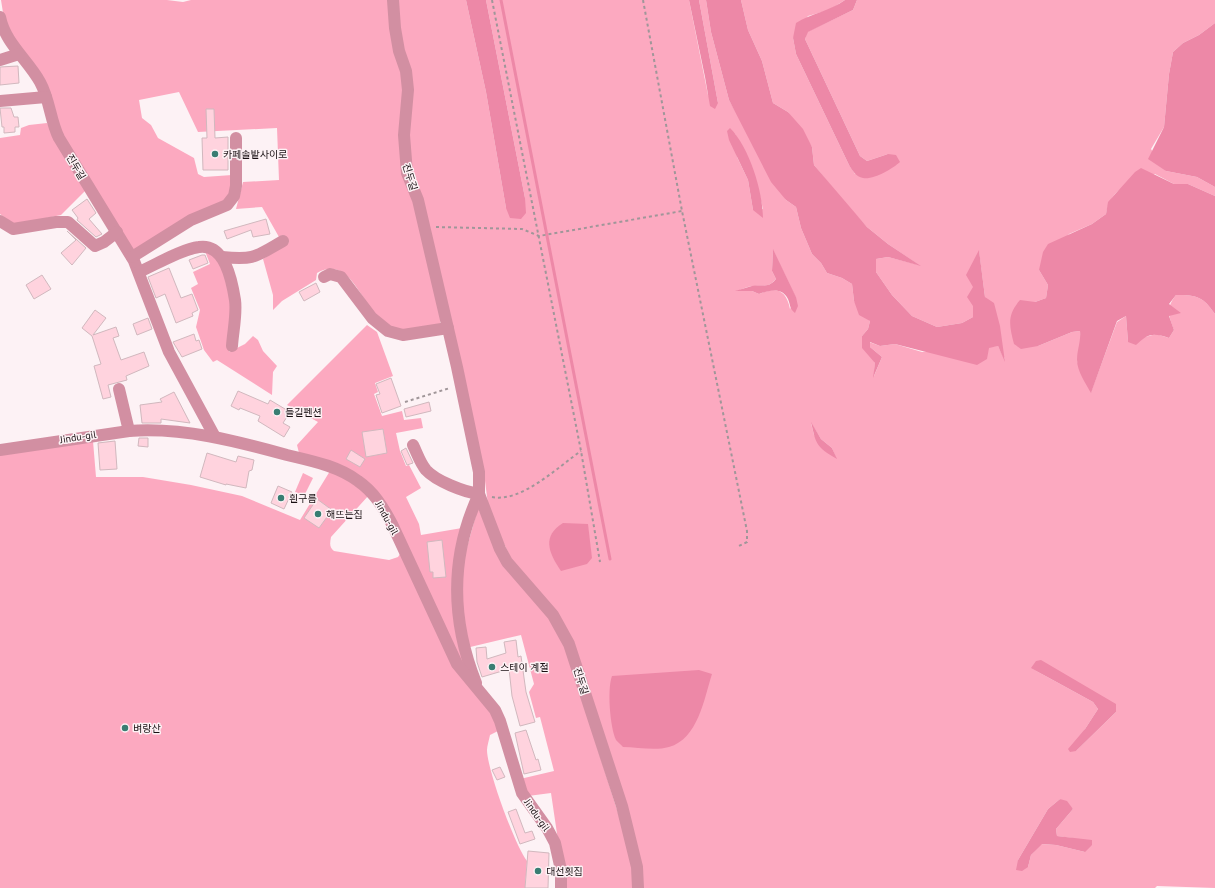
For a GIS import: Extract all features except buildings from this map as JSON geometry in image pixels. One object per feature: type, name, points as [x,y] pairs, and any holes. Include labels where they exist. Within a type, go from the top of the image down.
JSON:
[{"type":"street","name":"진두길","points":[[393,0],[398,51],[406,71],[408,90],[404,135],[407,173],[418,200],[461,385],[479,472],[479,494],[500,550],[507,562],[553,615],[569,644],[622,806],[637,867],[638,888]]},
{"type":"street","name":"진두길","points":[[0,17],[6,34],[41,83],[52,123],[59,138],[132,257],[169,352],[215,436]]},
{"type":"street","points":[[0,60],[19,54]]},
{"type":"street","points":[[0,101],[46,97]]},
{"type":"street","points":[[132,257],[191,220],[227,205],[234,196],[236,186],[236,138]]},
{"type":"street","points":[[0,221],[13,229],[56,222],[68,222],[95,246],[104,242],[117,232]]},
{"type":"street","points":[[222,257],[248,259],[256,257],[283,241]]},
{"type":"street","points":[[139,272],[200,246],[211,248],[222,257],[226,264],[235,300],[232,346]]},
{"type":"street","points":[[324,276],[330,274],[340,277],[372,318],[388,331],[403,335],[448,328]]},
{"type":"street","points":[[119,389],[129,431]]},
{"type":"street","name":"Jindu-gil","points":[[0,450],[129,431],[167,431],[215,436],[331,467],[357,480],[367,487],[382,507],[392,524],[450,651],[466,676],[490,702],[500,722],[522,793],[552,836],[561,870],[561,888]]},
{"type":"street","points":[[413,445],[421,464],[429,472],[459,488],[479,494]]},
{"type":"street","name":"진두길","points":[[479,494],[469,518],[459,554],[457,598],[460,633],[480,692]]},
{"type":"path","points":[[492,0],[581,451],[600,562]]},
{"type":"path","points":[[642,0],[682,211],[747,531],[747,542],[739,546]]},
{"type":"path","points":[[424,227],[522,229],[539,236],[554,235],[682,211]]},
{"type":"path","points":[[405,402],[461,385]]},
{"type":"path","points":[[479,494],[501,499],[520,493],[543,479],[581,451]]},
{"type":"shaded area","points":[[1,0],[167,0],[183,2],[191,0],[390,0],[391,35],[394,52],[401,69],[414,202],[441,317],[440,324],[408,331],[390,327],[379,318],[369,306],[352,281],[342,272],[331,269],[317,273],[316,280],[282,301],[273,310],[273,295],[263,259],[289,242],[283,235],[279,237],[262,207],[236,209],[243,182],[279,180],[277,128],[198,132],[179,92],[139,100],[142,118],[151,125],[158,138],[194,158],[198,174],[204,177],[232,175],[230,197],[141,248],[131,250],[69,150],[4,19]]},
{"type":"shaded area","points":[[397,0],[466,0],[486,92],[506,208],[525,198],[486,0],[689,0],[708,95],[718,103],[699,0],[706,0],[711,32],[729,100],[786,200],[796,207],[801,228],[812,254],[821,263],[827,273],[842,278],[852,284],[854,301],[870,321],[868,329],[862,336],[875,363],[874,376],[882,357],[870,347],[869,342],[880,346],[895,344],[922,352],[998,346],[1005,360],[985,297],[979,251],[973,287],[973,317],[962,323],[937,327],[912,316],[892,295],[876,272],[876,259],[888,257],[919,265],[888,244],[867,227],[814,165],[812,147],[788,112],[773,103],[762,61],[748,30],[741,0],[845,0],[829,10],[808,16],[793,38],[796,54],[849,165],[855,174],[888,154],[867,161],[860,156],[805,39],[807,32],[853,10],[857,0],[1215,0],[1215,23],[1199,35],[1183,43],[1173,52],[1169,74],[1164,127],[1151,149],[1166,171],[1197,177],[1215,187],[1215,196],[1188,184],[1174,184],[1155,174],[1124,187],[1113,197],[1106,214],[1092,224],[1069,234],[1039,270],[1048,285],[1046,298],[1035,302],[1038,346],[1072,332],[1080,331],[1081,340],[1077,361],[1091,392],[1117,322],[1126,316],[1128,342],[1156,334],[1169,338],[1174,330],[1170,320],[1169,308],[1176,295],[1199,298],[1207,304],[1215,314],[1215,888],[1157,886],[1155,888],[640,888],[568,636],[514,565],[489,512],[475,428],[411,174]],"holes":[[[735,134],[752,170],[763,209],[753,210],[748,180],[737,157]],[[773,250],[796,298],[790,309],[786,297],[779,291],[775,290],[759,294],[752,291],[737,291],[750,286],[766,286],[771,284],[776,279],[772,271]],[[811,423],[821,439],[832,448],[836,458],[814,435]],[[1031,668],[1116,712],[1076,751],[1085,729],[1098,709],[1093,702]],[[1060,799],[1073,809],[1056,829],[1057,836],[1072,838],[1085,852],[1056,845],[1041,844],[1031,855],[1028,867],[1018,860],[1048,809]]]},
{"type":"shaded area","points":[[466,0],[486,0],[525,198],[526,213],[521,219],[510,218],[506,208],[486,92]]},
{"type":"shaded area","points":[[689,0],[699,0],[718,103],[715,109],[710,106]]},
{"type":"shaded area","points":[[706,0],[741,0],[748,30],[762,61],[773,103],[788,112],[803,129],[812,147],[814,165],[867,227],[888,244],[921,266],[888,257],[876,259],[876,272],[892,295],[912,316],[937,327],[962,323],[973,317],[973,306],[967,297],[973,287],[966,275],[979,250],[985,297],[994,303],[1000,326],[1005,362],[998,346],[989,348],[987,359],[977,365],[895,344],[880,346],[870,342],[870,347],[882,357],[873,378],[875,363],[862,348],[862,336],[868,329],[870,321],[859,315],[854,301],[852,284],[842,278],[827,273],[821,263],[812,254],[801,228],[796,207],[786,200],[771,182],[729,100],[711,32]]},
{"type":"shaded area","points":[[845,0],[857,0],[853,10],[808,32],[805,39],[860,156],[867,161],[888,154],[896,155],[900,162],[883,173],[867,178],[858,176],[849,165],[796,54],[793,38],[796,23],[833,7]]},
{"type":"shaded area","points":[[1215,23],[1215,187],[1197,177],[1166,171],[1148,159],[1164,127],[1169,74],[1173,52],[1183,43],[1199,35]]},
{"type":"shaded area","points":[[47,123],[86,190],[61,215],[18,224],[12,223],[0,214],[0,138],[20,135],[21,128],[29,125]]},
{"type":"shaded area","points":[[730,128],[743,146],[754,170],[761,195],[763,218],[753,210],[748,180],[729,140],[727,131]]},
{"type":"shaded area","points":[[1141,168],[1174,184],[1188,184],[1215,196],[1215,314],[1207,304],[1199,298],[1176,295],[1169,304],[1181,313],[1169,316],[1174,330],[1169,338],[1159,335],[1151,335],[1144,338],[1136,345],[1128,342],[1126,316],[1117,321],[1091,393],[1078,369],[1077,364],[1080,331],[1072,332],[1038,346],[1021,349],[1014,344],[1010,320],[1016,305],[1020,300],[1035,302],[1046,298],[1048,285],[1039,270],[1043,252],[1048,244],[1092,224],[1106,214],[1108,202],[1135,172]]},
{"type":"shaded area","points":[[773,249],[796,297],[798,306],[795,313],[791,308],[788,299],[779,291],[767,291],[759,294],[752,291],[735,291],[752,286],[768,285],[776,279],[772,271]]},
{"type":"shaded area","points":[[205,251],[211,254],[220,265],[224,272],[228,288],[232,308],[232,327],[229,352],[245,344],[253,336],[258,340],[263,351],[277,366],[273,372],[272,395],[217,360],[213,362],[204,350],[196,327],[200,310],[191,288],[198,284],[193,272],[210,264]]},
{"type":"shaded area","points":[[367,325],[377,332],[393,376],[375,383],[378,392],[374,394],[382,416],[402,411],[404,420],[421,418],[423,428],[396,433],[400,451],[406,466],[409,465],[421,488],[406,497],[419,524],[421,535],[462,528],[458,541],[467,673],[381,497],[299,453],[297,445],[318,422],[287,405]]},
{"type":"shaded area","points":[[811,422],[821,439],[832,448],[837,459],[821,448],[818,444]]},
{"type":"shaded area","points":[[93,441],[96,477],[143,477],[191,485],[242,496],[300,520],[330,471],[340,475],[369,495],[331,537],[330,543],[332,549],[334,551],[389,560],[398,557],[400,554],[500,730],[490,735],[487,748],[488,760],[496,790],[509,824],[527,861],[525,888],[0,888],[0,455]]},
{"type":"shaded area","points":[[303,473],[313,478],[304,496],[295,492]]},
{"type":"shaded area","points":[[478,508],[497,548],[561,633],[631,854],[635,888],[565,888],[551,793],[528,796],[520,779],[554,771],[540,717],[536,718],[529,692],[534,684],[521,635],[466,648],[460,572]]},
{"type":"shaded area","points":[[563,523],[588,524],[592,558],[587,564],[561,571],[550,551],[549,545],[552,533]]},
{"type":"shaded area","points":[[1041,660],[1116,704],[1116,712],[1076,751],[1070,752],[1068,749],[1085,729],[1098,709],[1093,702],[1031,668],[1036,661]]},
{"type":"shaded area","points":[[699,670],[712,674],[703,706],[698,717],[687,736],[679,743],[669,747],[652,749],[623,747],[616,740],[612,726],[610,708],[610,682],[612,676]]},
{"type":"shaded area","points":[[1060,799],[1067,801],[1073,809],[1056,829],[1057,836],[1092,840],[1092,845],[1085,852],[1056,845],[1042,844],[1031,855],[1028,867],[1022,871],[1016,870],[1018,860],[1048,809]]},
{"type":"waterway","points":[[501,0],[610,559]]},
{"type":"place","name":"카페솔밭사이로","points":[[215,154]]},
{"type":"place","name":"들길펜션","points":[[277,412]]},
{"type":"place","name":"흰구름","points":[[281,498]]},
{"type":"place","name":"해뜨는집","points":[[318,514]]},
{"type":"place","name":"스테이 계절","points":[[492,667]]},
{"type":"place","name":"벼랑산","points":[[125,728]]},
{"type":"place","name":"대선횟집","points":[[538,871]]}]
